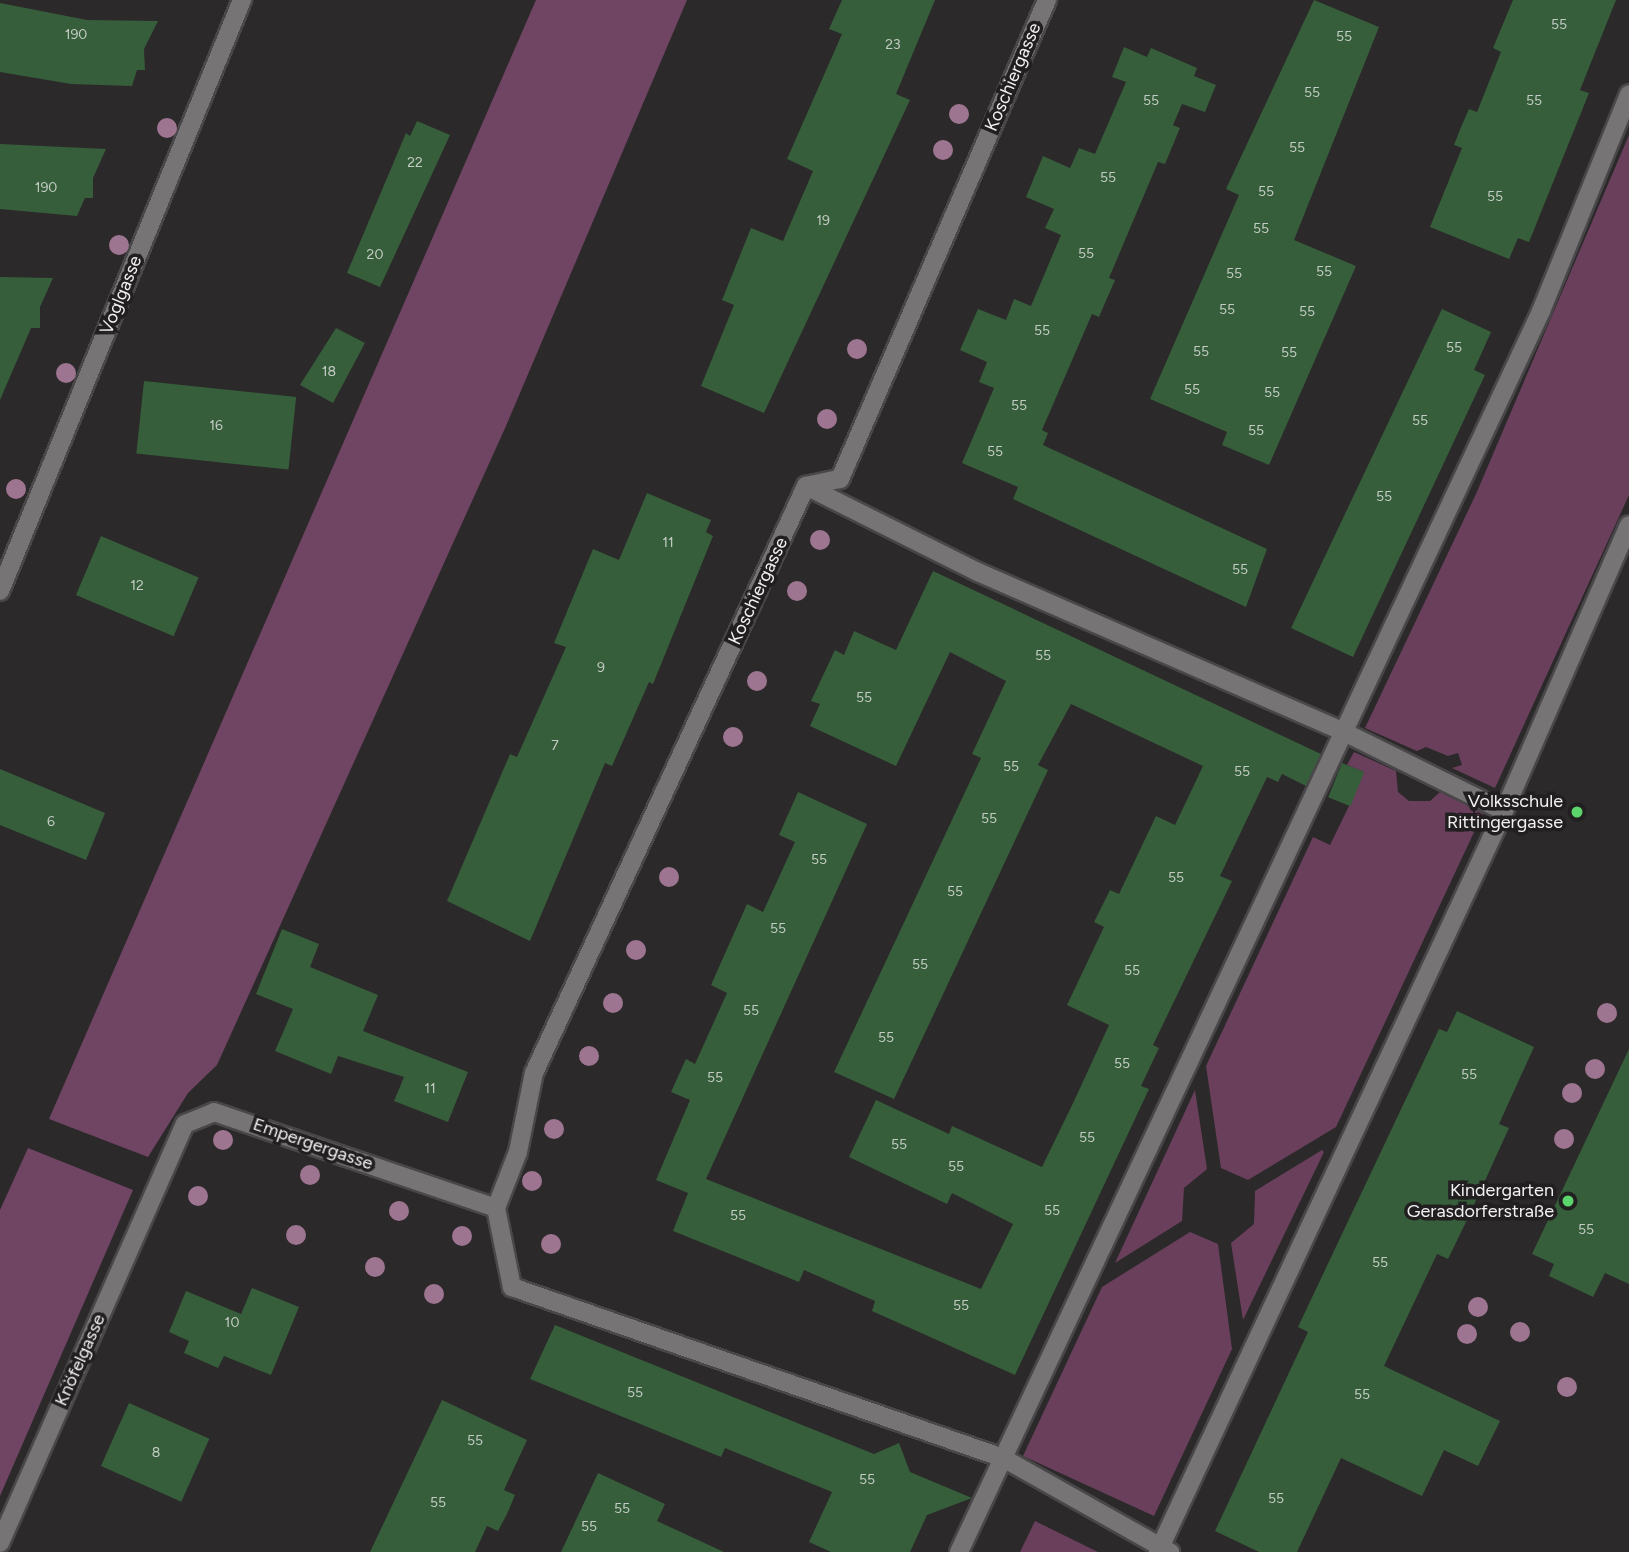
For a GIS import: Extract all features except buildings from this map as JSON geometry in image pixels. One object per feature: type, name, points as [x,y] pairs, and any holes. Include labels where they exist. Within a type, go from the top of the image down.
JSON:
[{"type":"street","name":"Voglgasse","points":[[0,591],[242,0]]},
{"type":"street","name":"Koschiergasse","points":[[496,1208],[518,1152],[534,1073],[806,486],[840,480],[1047,0]]},
{"type":"street","points":[[959,1552],[1346,733],[1541,311],[1629,94]]},
{"type":"street","points":[[806,486],[978,572],[1346,733],[1504,811]]},
{"type":"street","points":[[496,1208],[512,1287],[1003,1458],[1163,1550],[1504,811],[1629,525]]},
{"type":"street","name":"Empergergasse","points":[[160,1178],[185,1124],[214,1112],[496,1208]]},
{"type":"street","name":"Knöfelgasse","points":[[0,1543],[160,1178]]},
{"type":"shaded area","points":[[536,0],[687,0],[506,426],[217,1065],[188,1093],[148,1157],[49,1119]]},
{"type":"shaded area","points":[[1629,135],[1629,495],[1495,788],[1452,768],[1462,765],[1458,753],[1448,756],[1426,747],[1417,751],[1365,728],[1476,494]]},
{"type":"shaded area","points":[[1354,752],[1396,771],[1398,792],[1409,801],[1430,801],[1440,792],[1483,813],[1336,1127],[1248,1180],[1221,1168],[1206,1066],[1313,837],[1330,845],[1348,808],[1364,772],[1347,765]]},
{"type":"shaded area","points":[[1195,1090],[1207,1169],[1184,1188],[1182,1221],[1115,1263]]},
{"type":"shaded area","points":[[28,1148],[133,1190],[0,1496],[0,1210]]},
{"type":"shaded area","points":[[1322,1150],[1324,1152],[1243,1320],[1231,1243],[1254,1224],[1255,1191]]},
{"type":"shaded area","points":[[1190,1232],[1218,1244],[1232,1349],[1154,1516],[1023,1456],[1102,1287]]},
{"type":"shaded area","points":[[1035,1521],[1098,1552],[1020,1552]]},
{"type":"place","name":"Volksschule Rittingergasse","points":[[1577,812]]},
{"type":"place","name":"Kindergarten Gerasdorferstraße","points":[[1568,1201]]}]
